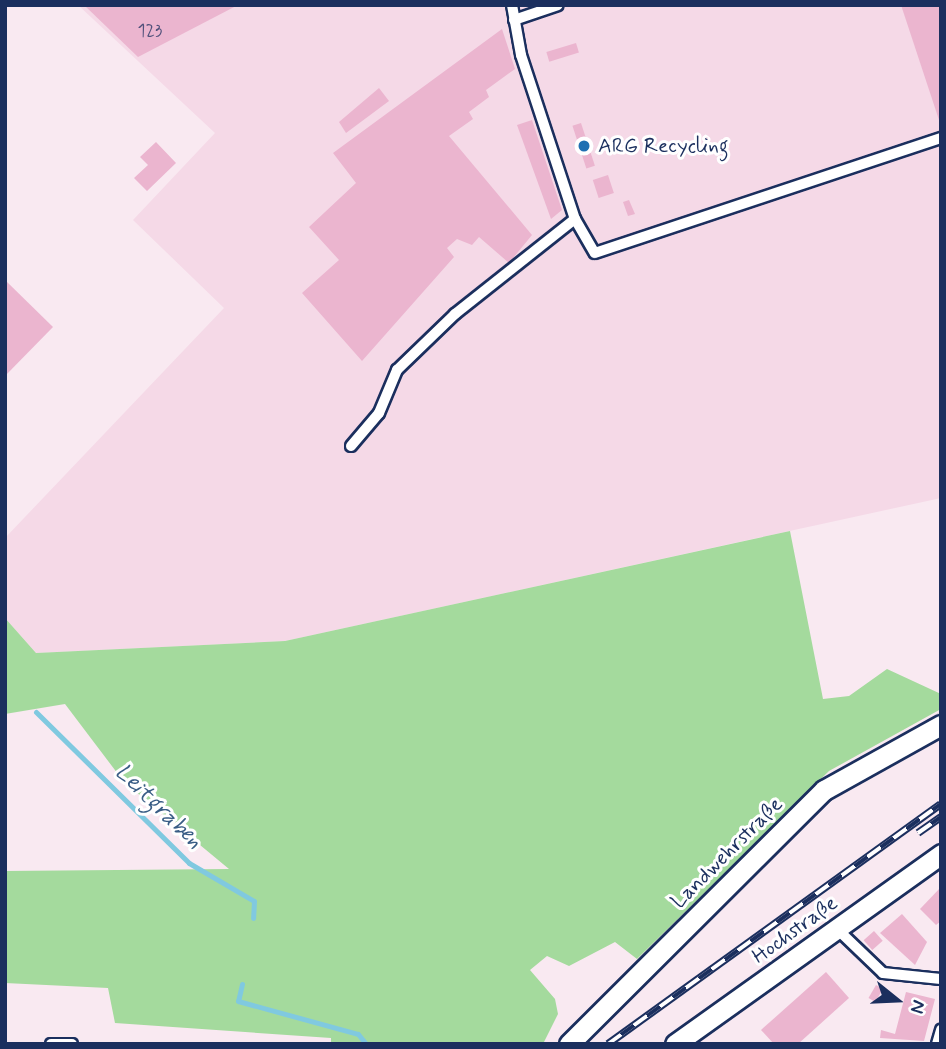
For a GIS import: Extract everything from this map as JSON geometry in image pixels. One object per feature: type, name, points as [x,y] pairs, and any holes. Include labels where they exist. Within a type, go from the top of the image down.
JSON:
[{"type":"street","name":"Landwehrstraße","points":[[569,1044],[824,790],[941,725]]},
{"type":"street","name":"Hochstraße","points":[[676,1044],[941,854]]},
{"type":"lane","points":[[512,5],[514,20],[575,219],[595,253],[941,138]]},
{"type":"lane","points":[[514,20],[558,5]]},
{"type":"lane","points":[[351,446],[379,413],[397,370],[455,314],[575,219]]},
{"type":"lane","points":[[836,928],[883,973],[941,979]]},
{"type":"lane","points":[[937,1044],[941,1030]]},
{"type":"lane","points":[[51,1044],[72,1044]]},
{"type":"shaded area","points":[[78,5],[941,5],[941,498],[285,641],[36,653],[5,618],[5,538],[224,308],[133,220],[215,133]]},
{"type":"green space","points":[[790,531],[823,699],[849,696],[887,669],[941,694],[941,709],[829,771],[637,959],[615,942],[569,966],[547,956],[530,970],[555,999],[558,1014],[543,1044],[331,1044],[331,1038],[115,1023],[108,988],[5,983],[5,871],[229,869],[124,782],[65,704],[5,714],[5,618],[36,653],[285,641]]},
{"type":"building","points":[[84,5],[238,5],[138,57]]},
{"type":"building","points":[[901,5],[941,5],[941,123],[940,123]]},
{"type":"building","points":[[502,29],[515,69],[486,90],[489,97],[469,112],[473,119],[449,136],[532,235],[509,263],[479,237],[472,245],[457,239],[447,248],[454,257],[362,361],[302,293],[339,260],[309,227],[356,183],[333,153]]},
{"type":"building","points":[[576,43],[579,53],[549,62],[546,52]]},
{"type":"building","points":[[379,88],[389,101],[346,133],[339,122]]},
{"type":"building","points":[[532,120],[562,210],[551,219],[517,125]]},
{"type":"building","name":"ARG Recycling","points":[[581,123],[595,166],[586,169],[572,126]]},
{"type":"building","points":[[156,142],[176,163],[147,191],[134,178],[148,165],[140,157]]},
{"type":"building","points":[[608,175],[614,193],[599,198],[593,180]]},
{"type":"building","points":[[629,200],[635,214],[628,216],[623,202]]},
{"type":"building","points":[[5,280],[53,327],[5,376]]},
{"type":"building","points":[[941,887],[941,921],[936,925],[920,909]]},
{"type":"building","points":[[902,914],[927,942],[915,965],[880,933]]},
{"type":"building","points":[[874,931],[883,941],[872,950],[864,940]]},
{"type":"building","points":[[826,972],[849,998],[798,1044],[774,1044],[761,1030]]},
{"type":"building","points":[[876,985],[883,989],[875,1002],[868,998]]},
{"type":"building","points":[[906,992],[935,999],[924,1041],[880,1038],[881,1030],[895,1034]]},
{"type":"waterway","name":"Leitgraben","points":[[36,712],[189,863],[254,901],[253,918]]},
{"type":"waterway","name":"Leitgraben","points":[[242,984],[238,1001],[358,1034],[366,1044]]},
{"type":"railway","points":[[608,1044],[941,804]]},
{"type":"railway","points":[[918,833],[941,817]]},
{"type":"place","name":"ARG Recycling","points":[[584,146]]}]
